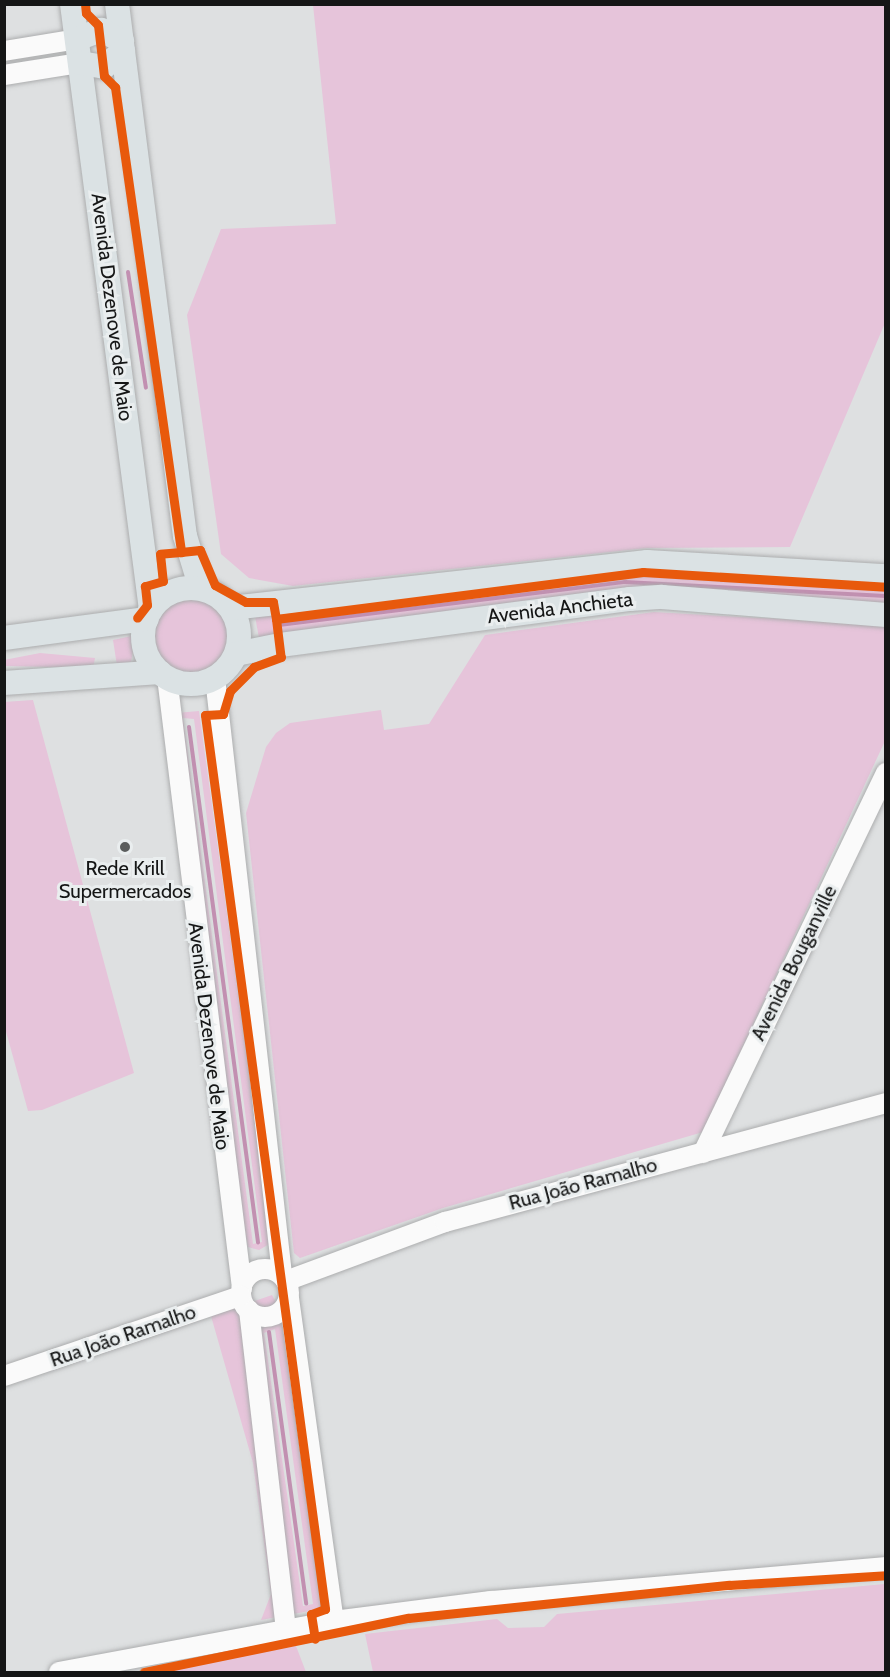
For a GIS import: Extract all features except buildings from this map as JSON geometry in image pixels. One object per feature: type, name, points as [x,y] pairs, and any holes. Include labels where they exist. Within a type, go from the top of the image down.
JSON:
[{"type":"main road","name":"Avenida Dezenove de Maio","points":[[72,4],[149,615]]},
{"type":"main road","points":[[117,4],[185,536],[201,589]]},
{"type":"main road","points":[[77,39],[101,30],[122,46]]},
{"type":"main road","points":[[80,63],[104,67],[122,46]]},
{"type":"main road","name":"Avenida Anchieta","points":[[231,608],[648,562],[885,576]]},
{"type":"main road","points":[[4,683],[163,674],[191,684],[215,678],[236,654],[238,623],[231,608],[222,600],[201,589],[168,594],[149,615],[145,648],[163,674]]},
{"type":"main road","name":"Avenida Anchieta","points":[[236,654],[279,645],[630,599],[662,597],[885,615]]},
{"type":"main road","points":[[4,638],[149,615]]},
{"type":"street","points":[[4,51],[77,39]]},
{"type":"street","points":[[4,75],[80,63]]},
{"type":"street","name":"Avenida Dezenove de Maio","points":[[163,674],[286,1629]]},
{"type":"street","points":[[215,678],[286,1284],[334,1621]]},
{"type":"street","name":"Avenida Bouganville","points":[[703,1153],[885,773]]},
{"type":"street","name":"Rua João Ramalho","points":[[286,1284],[445,1222],[885,1103]]},
{"type":"street","points":[[237,1259],[282,1251]]},
{"type":"street","points":[[258,1270],[286,1284],[283,1309],[273,1316],[244,1298],[258,1270]]},
{"type":"street","name":"Rua João Ramalho","points":[[4,1376],[244,1298]]},
{"type":"street","points":[[58,1672],[334,1621],[492,1601],[885,1567]]},
{"type":"shaded area","points":[[313,5],[885,5],[885,323],[790,547],[647,548],[293,586],[249,578],[221,554],[187,315],[221,229],[336,224]]},
{"type":"shaded area","points":[[609,572],[886,585],[885,606],[693,592],[259,638],[255,616]]},
{"type":"shaded area","points":[[194,598],[209,601],[222,609],[230,622],[233,637],[230,652],[222,665],[209,673],[194,676],[179,673],[166,665],[158,652],[155,637],[158,622],[166,609],[179,601]]},
{"type":"shaded area","points":[[654,612],[885,625],[885,741],[703,1132],[443,1208],[300,1258],[294,1253],[246,813],[266,747],[276,733],[290,723],[381,710],[384,730],[429,724],[485,635]]},
{"type":"shaded area","points":[[136,635],[131,662],[117,666],[113,640]]},
{"type":"shaded area","points":[[40,653],[95,658],[93,668],[5,666],[4,660]]},
{"type":"shaded area","points":[[33,700],[134,1073],[42,1110],[28,1111],[5,1028],[4,702]]},
{"type":"shaded area","points":[[199,711],[271,1232],[271,1243],[259,1250],[248,1247],[246,1237],[176,713]],"holes":[[[183,718],[194,719],[262,1242],[253,1244]]]},
{"type":"shaded area","points":[[272,1295],[282,1314],[320,1609],[261,1620],[271,1594],[253,1463],[211,1316]],"holes":[[[275,1329],[313,1604],[303,1606],[264,1333]]]},
{"type":"shaded area","points":[[885,1584],[885,1672],[373,1672],[365,1634],[497,1619],[508,1628],[544,1627],[557,1614]]},
{"type":"shaded area","points":[[296,1646],[306,1672],[163,1672],[246,1655]]},
{"type":"waterway","points":[[128,272],[146,388]]},
{"type":"waterway","points":[[279,625],[625,582],[886,596]]},
{"type":"waterway","points":[[189,727],[258,1242]]},
{"type":"waterway","points":[[269,1332],[306,1603]]},
{"type":"cycle path","points":[[85,4],[86,13],[98,25],[104,76],[115,87],[181,552],[160,554],[163,581],[145,586],[147,605],[137,618]]},
{"type":"cycle path","points":[[181,552],[200,550],[215,585],[246,602],[273,602],[276,619],[643,572],[886,587]]},
{"type":"cycle path","points":[[276,619],[281,657],[254,667],[230,691],[223,714],[205,715],[325,1609],[311,1614],[315,1639]]},
{"type":"cycle path","points":[[144,1672],[408,1618],[729,1585],[886,1575]]},
{"type":"place","name":"Rede Krill Supermercados","points":[[125,847]]}]
